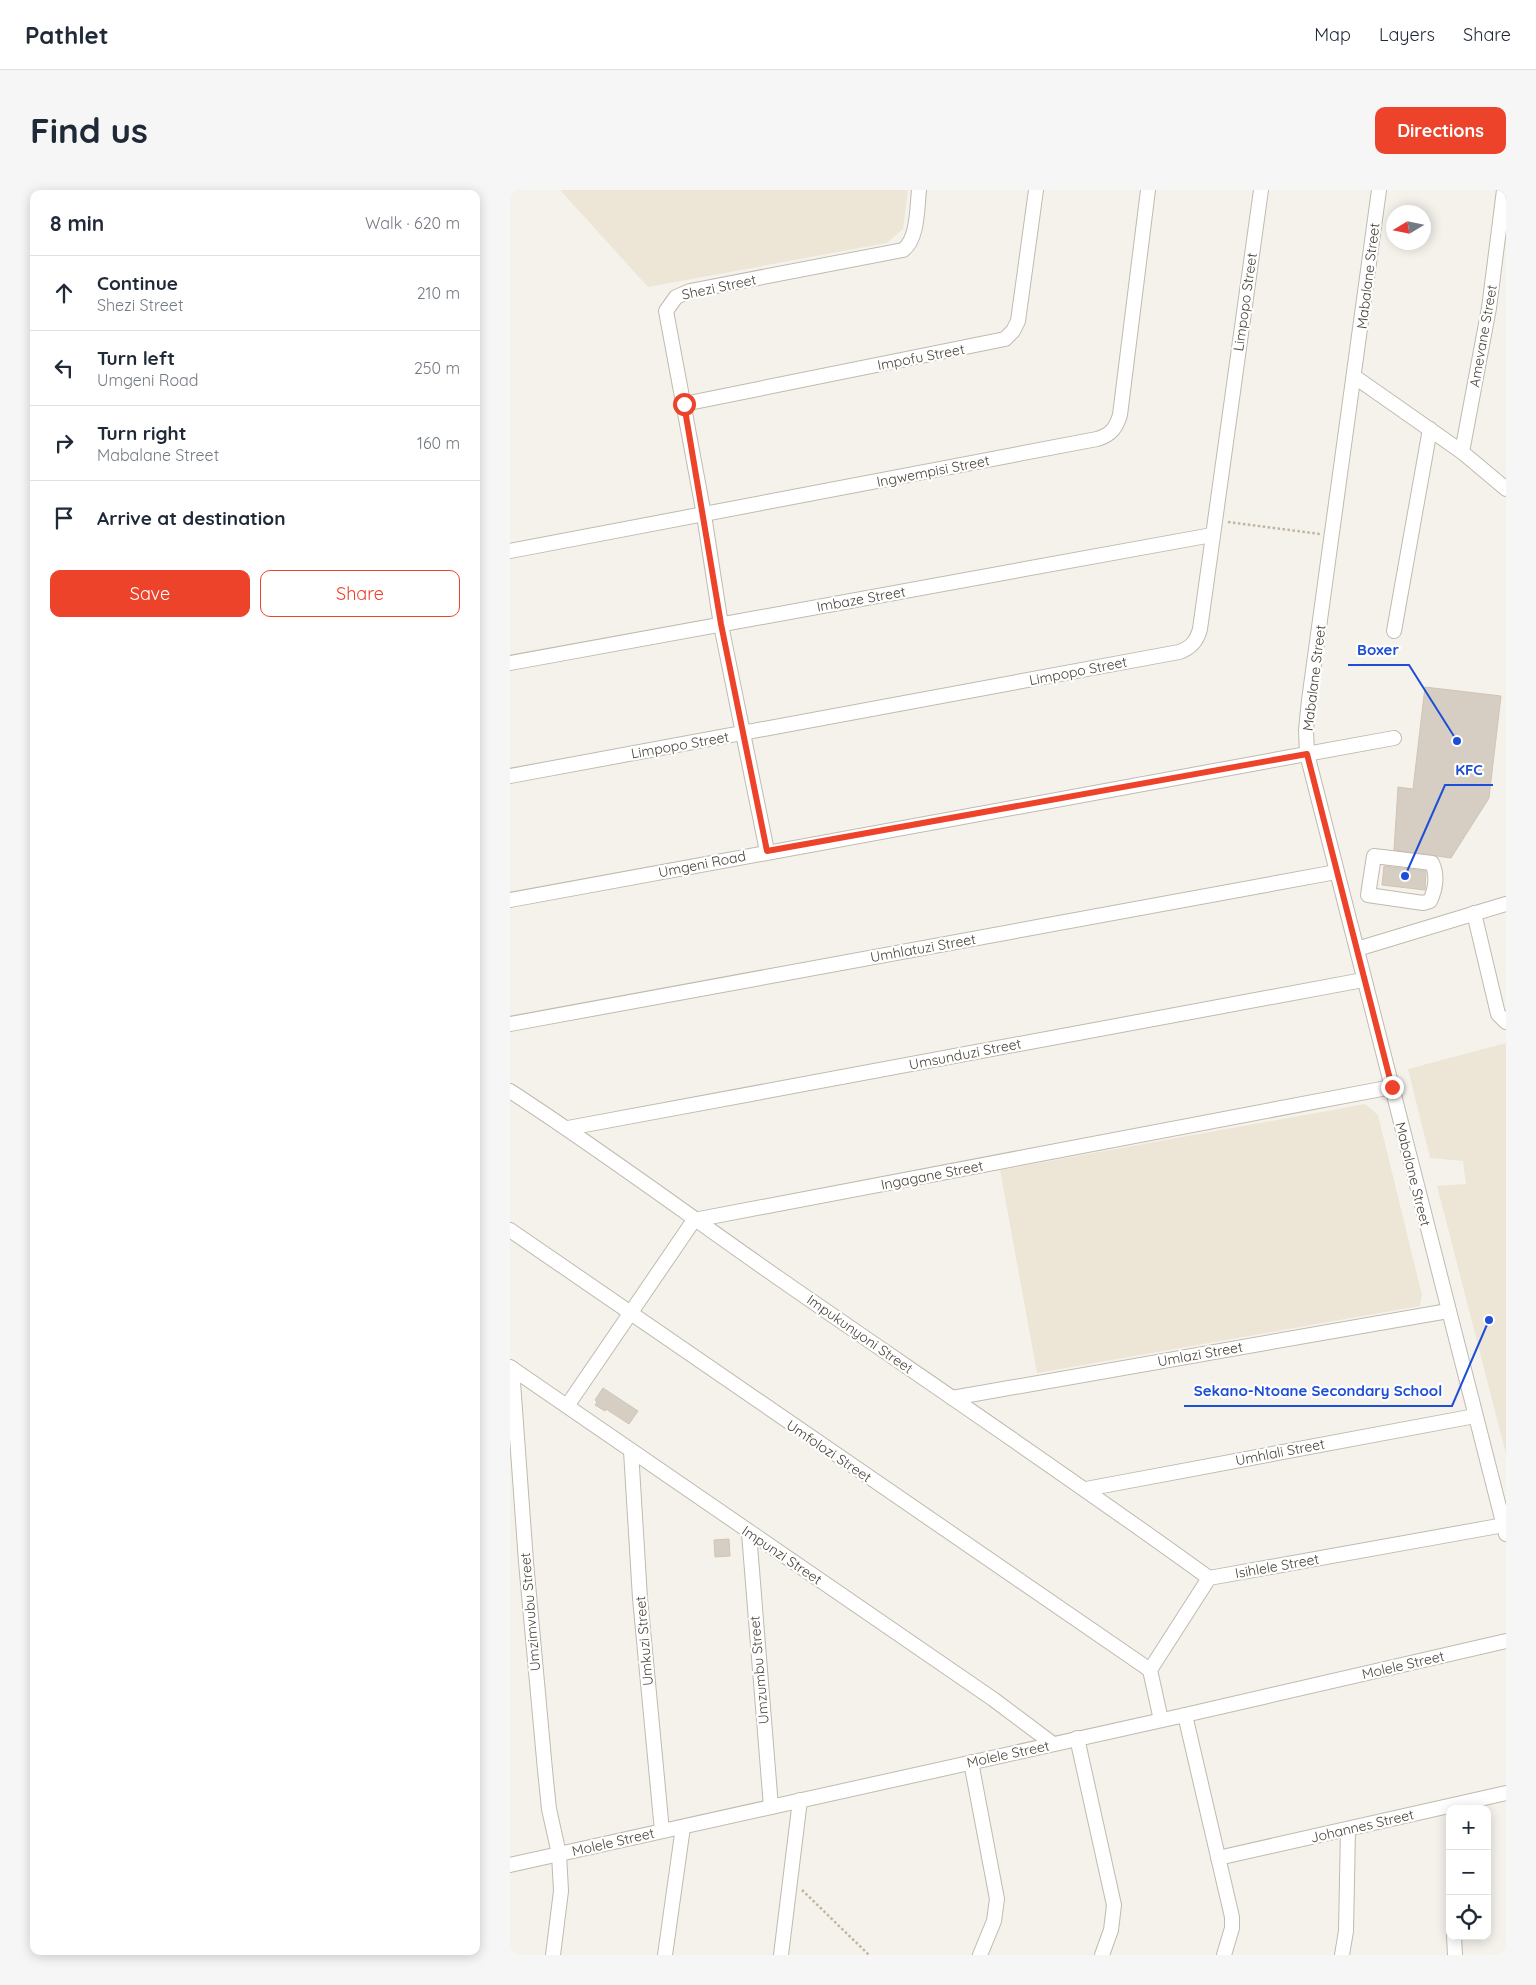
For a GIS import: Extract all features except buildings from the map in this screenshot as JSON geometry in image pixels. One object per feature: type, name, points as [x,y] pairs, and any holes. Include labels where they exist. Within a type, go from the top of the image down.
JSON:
[{"type":"street","name":"Shezi Street","points":[[767,851],[721,624],[704,515],[666,311],[676,297],[690,292],[900,251],[906,247],[912,238],[919,190]]},
{"type":"street","name":"Impofu Street","points":[[684,404],[1005,339],[1013,332],[1018,321],[1036,190]]},
{"type":"street","name":"Ingwempisi Street","points":[[510,551],[1097,440],[1108,435],[1115,427],[1120,415],[1148,190]]},
{"type":"street","name":"Limpopo Street","points":[[510,776],[744,734],[1183,650],[1192,644],[1199,633],[1261,190]]},
{"type":"street","name":"Mabalane Street","points":[[1380,190],[1306,730],[1307,754],[1357,949],[1363,980],[1505,1530]]},
{"type":"street","name":"Amevane Street","points":[[1462,452],[1489,308],[1504,190]]},
{"type":"street","points":[[1355,377],[1462,452],[1506,489]]},
{"type":"street","points":[[1394,631],[1430,429]]},
{"type":"street","name":"Imbaze Street","points":[[510,663],[1212,535]]},
{"type":"street","name":"Umgeni Road","points":[[510,900],[767,851],[1394,738]]},
{"type":"street","points":[[1374,856],[1432,863],[1437,873],[1434,892],[1430,901],[1423,903],[1368,895],[1374,856]]},
{"type":"street","name":"Umhlatuzi Street","points":[[510,1024],[1336,872]]},
{"type":"street","points":[[1357,949],[1506,904]]},
{"type":"street","points":[[1474,913],[1498,1014],[1506,1022]]},
{"type":"street","name":"Umsunduzi Street","points":[[568,1128],[1363,980]]},
{"type":"street","name":"Ingagane Street","points":[[694,1220],[1392,1087]]},
{"type":"street","name":"Impukunyoni Street","points":[[510,1091],[568,1128],[694,1220],[1086,1489],[1208,1578]]},
{"type":"street","points":[[567,1406],[694,1220]]},
{"type":"street","name":"Umfolozi Street","points":[[510,1230],[1150,1670]]},
{"type":"street","name":"Umlazi Street","points":[[952,1398],[1448,1311]]},
{"type":"street","name":"Impunzi Street","points":[[511,1368],[1054,1744]]},
{"type":"street","name":"Umzimvubu Street","points":[[511,1368],[544,1770],[549,1808],[559,1854],[561,1891],[553,1955]]},
{"type":"street","name":"Umhlali Street","points":[[1086,1489],[1475,1416]]},
{"type":"street","name":"Umkuzi Street","points":[[631,1451],[640,1598],[662,1831]]},
{"type":"street","name":"Isihlele Street","points":[[1208,1578],[1505,1530]]},
{"type":"street","name":"Umzumbu Street","points":[[749,1533],[771,1807]]},
{"type":"street","points":[[1161,1720],[1150,1670],[1208,1578]]},
{"type":"street","name":"Molele Street","points":[[510,1865],[1185,1715],[1506,1641]]},
{"type":"street","points":[[1185,1715],[1232,1917],[1232,1928],[1224,1955]]},
{"type":"street","points":[[1077,1738],[1114,1905],[1111,1930],[1102,1955]]},
{"type":"street","points":[[971,1762],[997,1899],[994,1921],[980,1955]]},
{"type":"street","name":"Johannes Street","points":[[1461,1805],[1506,1793]]},
{"type":"street","points":[[781,1955],[800,1800]]},
{"type":"street","name":"Johannes Street","points":[[1218,1858],[1446,1809]]},
{"type":"street","points":[[665,1955],[683,1827]]},
{"type":"street","points":[[1342,1955],[1346,1931],[1348,1829]]},
{"type":"street","points":[[1454,1940],[1455,1955]]},
{"type":"path","points":[[1214,520],[1333,536]]},
{"type":"path","points":[[791,1878],[869,1955]]},
{"type":"shaded area","points":[[560,190],[908,190],[903,229],[887,243],[648,287]]},
{"type":"shaded area","points":[[1506,1043],[1506,1454],[1437,1186],[1466,1184],[1463,1161],[1430,1158],[1408,1069]]},
{"type":"shaded area","points":[[1365,1104],[1378,1115],[1422,1295],[1420,1306],[1037,1373],[1000,1170]]},
{"type":"place","name":"Boxer","points":[[1457,741]]},
{"type":"place","name":"KFC","points":[[1405,876]]},
{"type":"place","name":"Sekano-Ntoane Secondary School","points":[[1489,1320]]},
{"type":"route","points":[[684,404],[721,624],[767,851],[1307,754],[1357,949],[1363,980],[1392,1087]]}]
